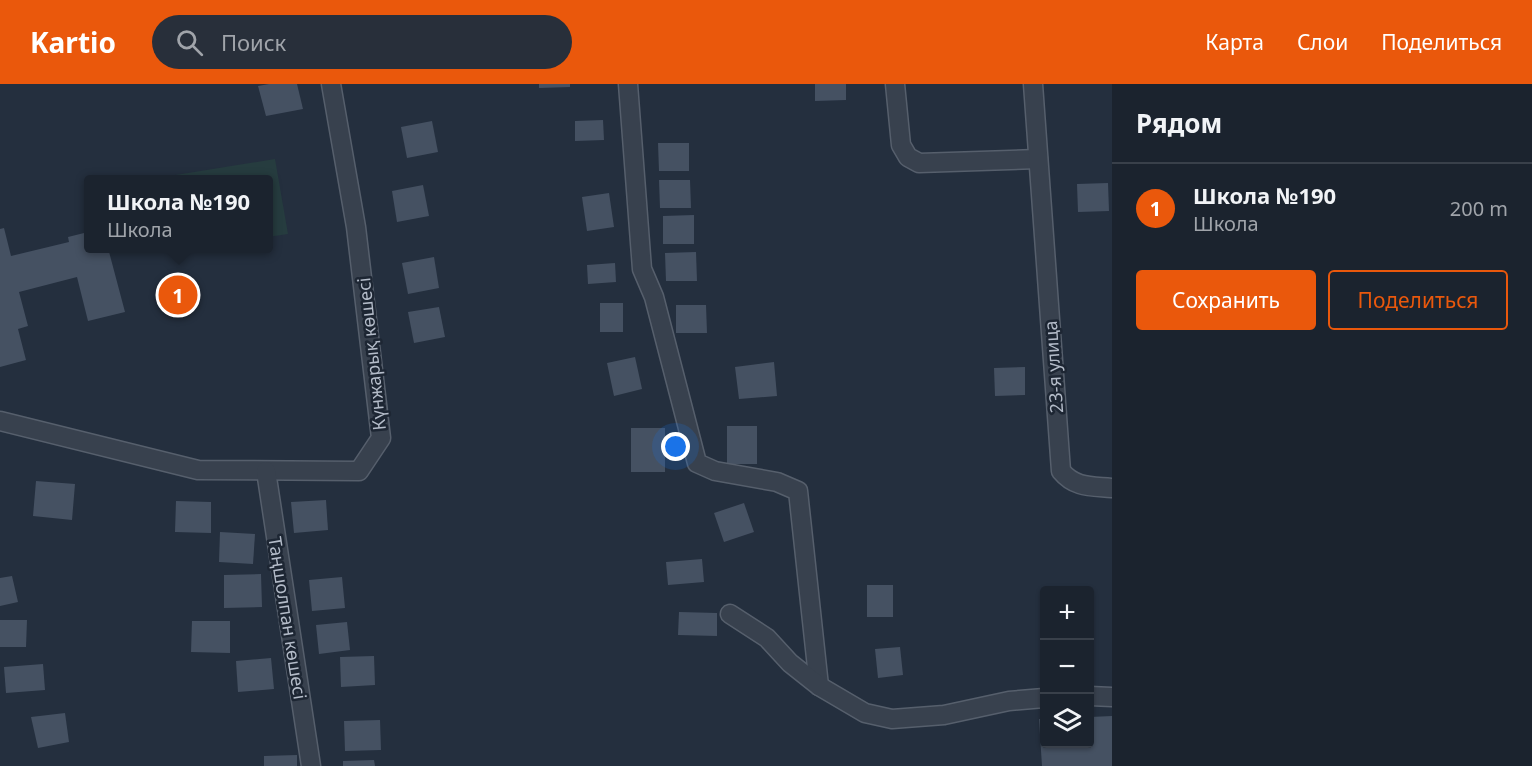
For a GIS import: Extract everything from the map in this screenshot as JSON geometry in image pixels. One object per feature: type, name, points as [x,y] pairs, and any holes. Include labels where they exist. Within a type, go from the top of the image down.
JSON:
[{"type":"street","name":"Күнжарық көшесі","points":[[0,421],[198,470],[359,471],[381,438],[356,227],[332,84]]},
{"type":"street","points":[[628,84],[642,269],[654,297],[697,463],[715,471],[777,482],[798,491],[819,686]]},
{"type":"street","points":[[895,84],[901,144],[908,157],[919,163],[1038,159]]},
{"type":"street","name":"23-я улица","points":[[1033,84],[1061,471],[1070,481],[1112,488]]},
{"type":"street","name":"Таңшолпан көшесі","points":[[266,471],[311,766]]},
{"type":"street","points":[[730,614],[766,638],[790,663],[819,686],[865,713],[892,719],[944,715],[1009,701],[1040,698]]},
{"type":"street","points":[[1094,696],[1112,697]]},
{"type":"green space","points":[[275,159],[288,234],[273,236],[273,175],[176,175]]},
{"type":"building","points":[[297,84],[303,109],[266,116],[258,86]]},
{"type":"building","points":[[539,84],[570,84],[570,87],[539,88]]},
{"type":"building","points":[[815,84],[846,84],[846,100],[815,101]]},
{"type":"building","points":[[603,120],[604,140],[575,141],[575,121]]},
{"type":"building","points":[[432,121],[438,152],[407,158],[401,127]]},
{"type":"building","points":[[658,143],[689,143],[689,171],[659,171]]},
{"type":"building","points":[[659,180],[690,180],[691,208],[660,208]]},
{"type":"building","points":[[1108,183],[1109,211],[1078,212],[1077,184]]},
{"type":"building","points":[[423,185],[429,216],[397,222],[392,191]]},
{"type":"building","points":[[609,193],[614,227],[587,231],[582,197]]},
{"type":"building","points":[[694,215],[694,244],[663,244],[663,216]]},
{"type":"building","points":[[4,228],[11,256],[69,242],[68,237],[84,233],[84,253],[109,253],[125,312],[88,321],[77,277],[19,292],[28,326],[18,329],[26,360],[0,367],[0,229]]},
{"type":"building","points":[[696,252],[697,281],[666,281],[665,253]]},
{"type":"building","points":[[434,257],[439,288],[408,294],[402,263]]},
{"type":"building","points":[[615,263],[616,282],[588,284],[587,265]]},
{"type":"building","points":[[600,303],[623,303],[623,332],[600,332]]},
{"type":"building","points":[[676,305],[706,305],[707,333],[676,333]]},
{"type":"building","points":[[439,307],[445,337],[414,343],[408,312]]},
{"type":"building","points":[[635,357],[642,389],[614,396],[607,363]]},
{"type":"building","points":[[774,362],[777,396],[739,399],[735,367]]},
{"type":"building","points":[[1025,367],[1025,395],[995,396],[994,368]]},
{"type":"building","points":[[727,426],[757,426],[757,464],[727,464]]},
{"type":"building","points":[[631,428],[665,428],[665,472],[631,472]]},
{"type":"building","points":[[36,481],[75,484],[72,520],[33,516]]},
{"type":"building","points":[[326,500],[328,530],[294,533],[291,502]]},
{"type":"building","points":[[176,501],[211,502],[211,533],[175,532]]},
{"type":"building","points":[[744,503],[754,532],[724,542],[714,513]]},
{"type":"building","points":[[220,532],[255,534],[253,564],[219,562]]},
{"type":"building","points":[[702,559],[704,582],[668,585],[666,562]]},
{"type":"building","points":[[261,574],[262,607],[224,608],[224,575]]},
{"type":"building","points":[[12,576],[18,602],[0,606],[0,578]]},
{"type":"building","points":[[342,577],[345,608],[312,611],[309,580]]},
{"type":"building","points":[[867,585],[893,585],[893,617],[867,617]]},
{"type":"building","points":[[679,612],[717,613],[717,636],[678,635]]},
{"type":"building","points":[[0,620],[27,620],[26,647],[0,647]]},
{"type":"building","points":[[192,621],[230,621],[230,653],[191,652]]},
{"type":"building","points":[[347,622],[350,650],[319,654],[316,625]]},
{"type":"building","points":[[900,647],[903,675],[878,678],[875,649]]},
{"type":"building","points":[[374,656],[375,685],[341,687],[340,657]]},
{"type":"building","points":[[271,658],[274,689],[238,692],[236,661]]},
{"type":"building","points":[[43,664],[45,690],[6,693],[4,667]]},
{"type":"building","points":[[65,713],[69,742],[38,748],[31,717]]},
{"type":"building","points":[[1112,716],[1112,766],[1042,766],[1041,748],[1094,748],[1094,717]]},
{"type":"building","points":[[380,720],[381,750],[345,751],[344,721]]},
{"type":"building","points":[[297,755],[297,766],[264,766],[264,756]]},
{"type":"building","points":[[374,760],[375,766],[343,766],[343,761]]},
{"type":"place","name":"Школа №190","points":[[178,295]]}]
